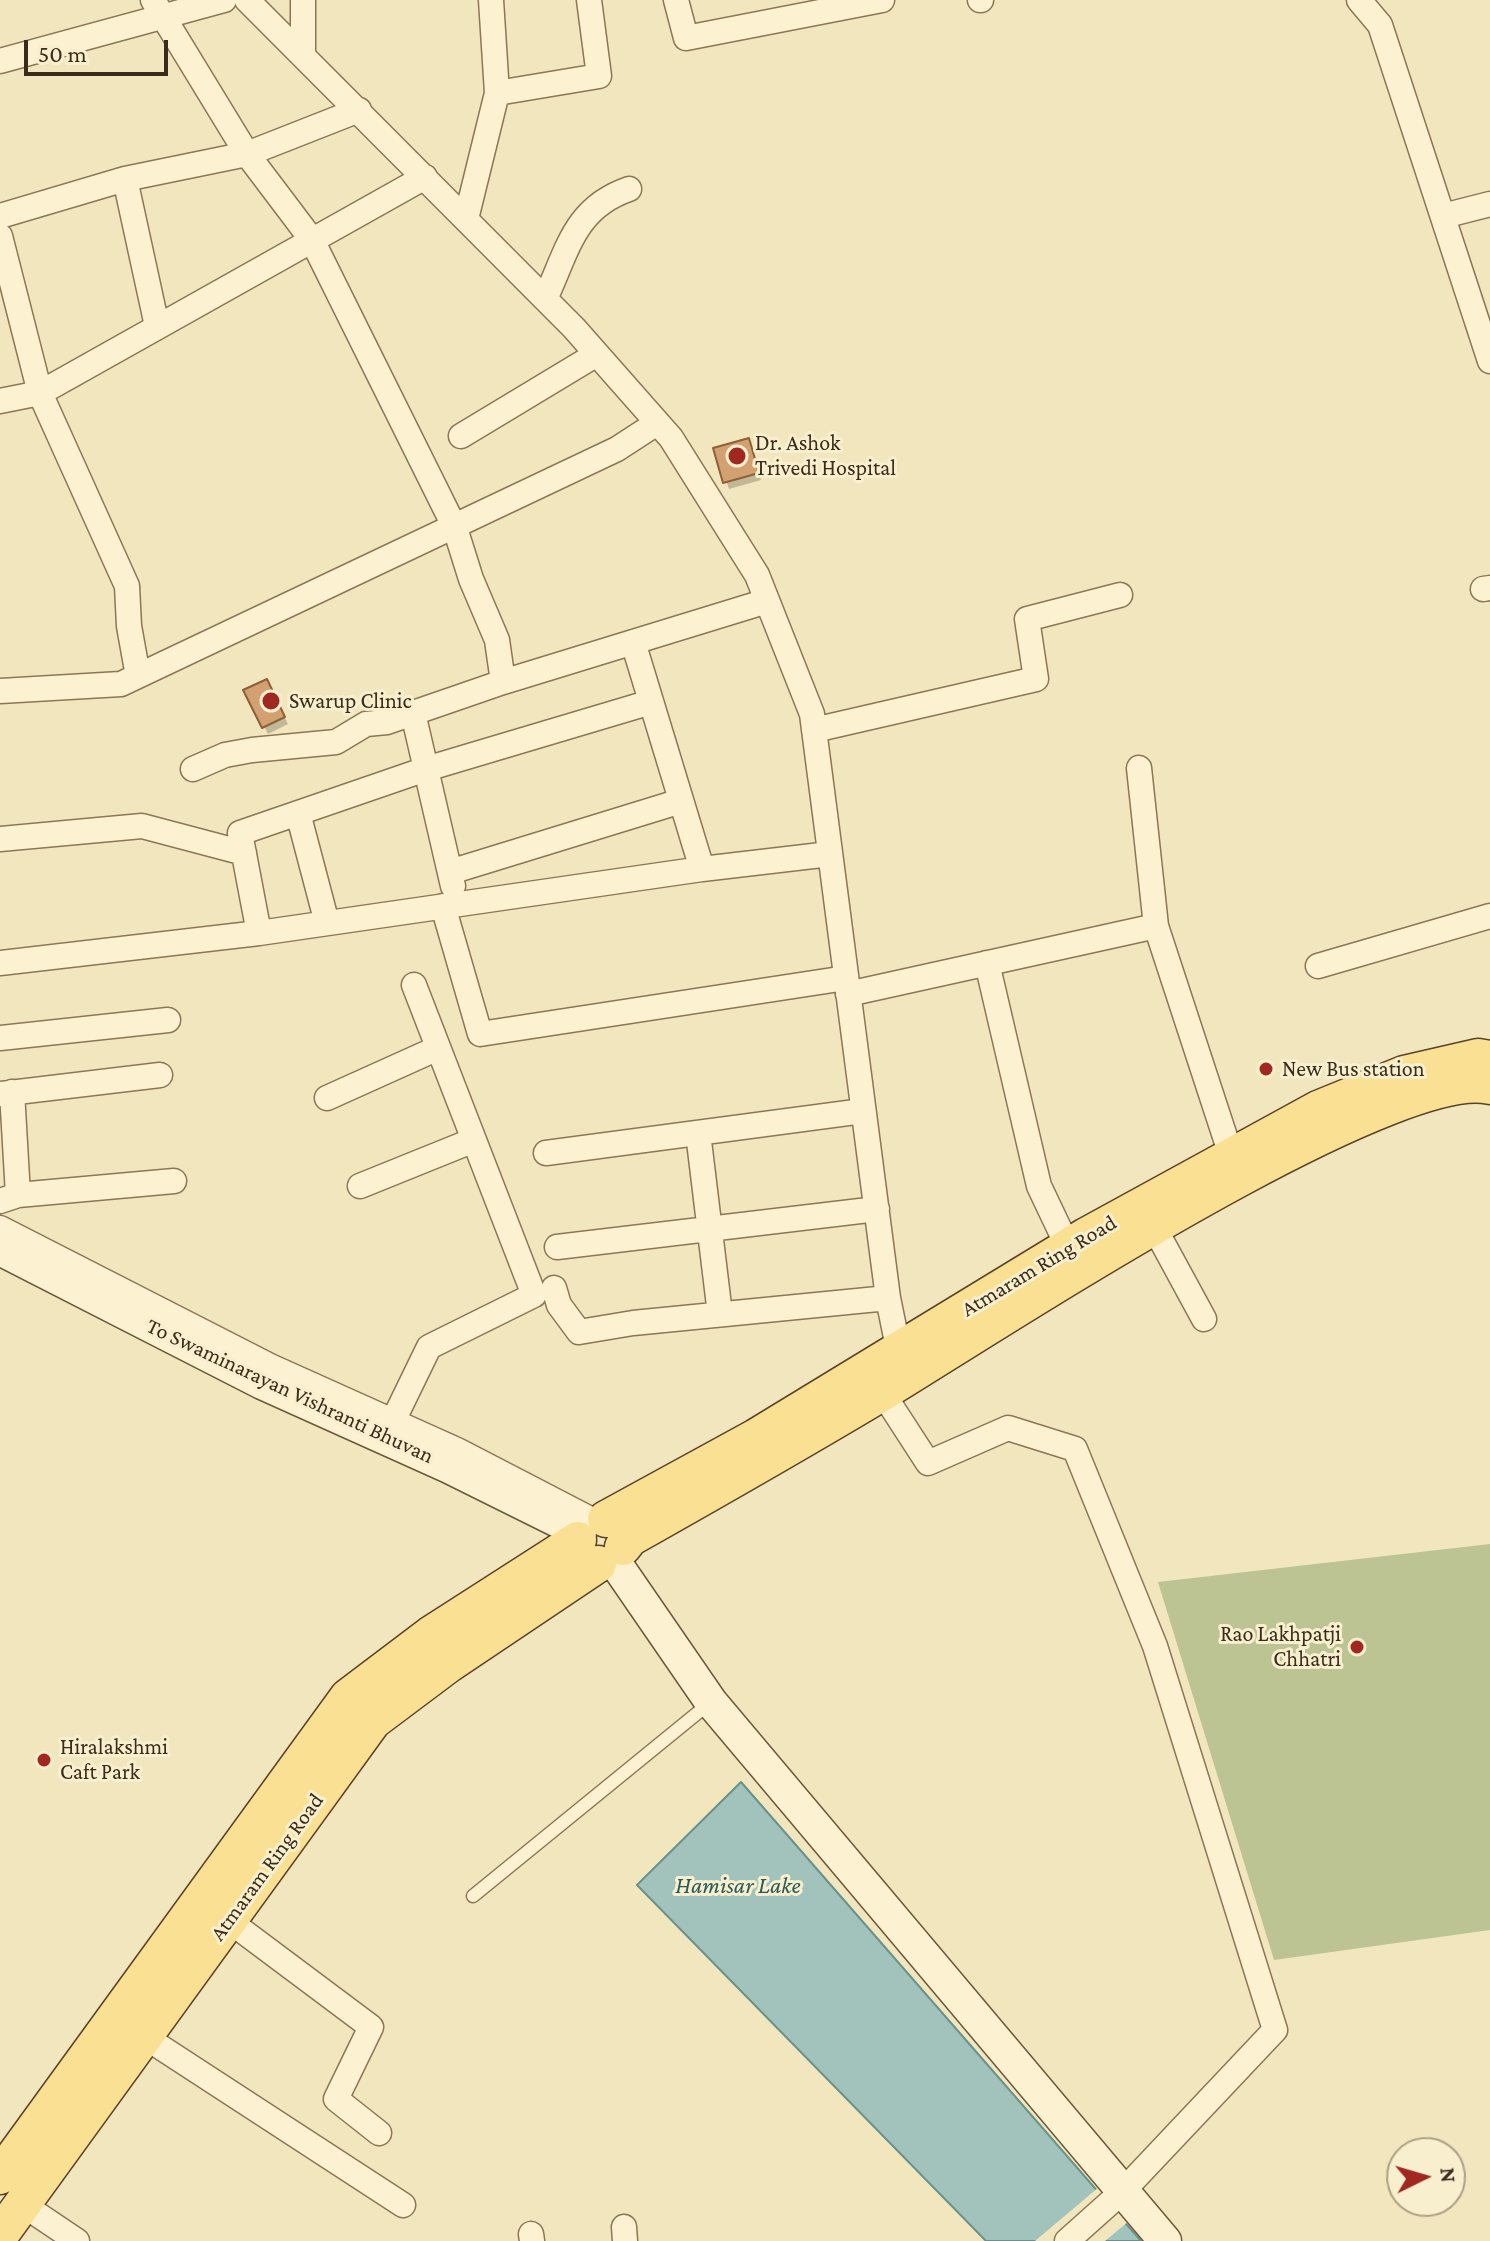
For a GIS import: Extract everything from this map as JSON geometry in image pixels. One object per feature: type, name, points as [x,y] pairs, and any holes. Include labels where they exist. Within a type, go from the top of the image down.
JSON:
[{"type":"main road","name":"Atmaram Ring Road","points":[[0,2176],[348,1697],[430,1635],[599,1540],[728,1453],[1068,1247],[1231,1155],[1318,1109],[1404,1074],[1478,1057],[1490,1059]]},
{"type":"main road","name":"Atmaram Ring Road","points":[[0,2235],[373,1721],[449,1664],[599,1540],[630,1538],[882,1392],[1154,1227],[1329,1133],[1412,1098],[1478,1083],[1490,1086]]},
{"type":"street","points":[[0,61],[159,9],[224,0]]},
{"type":"street","points":[[247,0],[303,53],[597,354],[671,438],[757,575],[812,714],[888,1298],[899,1352]]},
{"type":"street","points":[[303,0],[303,53]]},
{"type":"street","points":[[466,219],[497,93],[491,0]]},
{"type":"street","points":[[497,93],[599,76],[589,0]]},
{"type":"street","points":[[676,0],[686,38],[882,0]]},
{"type":"street","points":[[1359,0],[1380,25]]},
{"type":"street","points":[[1380,0],[1380,25],[1443,216],[1485,329],[1490,361]]},
{"type":"street","points":[[159,9],[247,154],[312,240],[455,528],[471,579],[497,640],[503,682]]},
{"type":"street","points":[[0,216],[125,179],[247,154],[359,110]]},
{"type":"street","points":[[0,401],[40,393],[425,177]]},
{"type":"street","points":[[125,179],[157,326]]},
{"type":"street","points":[[545,299],[586,214],[604,198],[629,189]]},
{"type":"street","points":[[1443,216],[1490,204]]},
{"type":"street","points":[[0,236],[40,393],[127,586],[129,626],[138,676]]},
{"type":"street","points":[[461,436],[597,354]]},
{"type":"street","points":[[0,691],[121,684],[455,528],[617,449],[657,423]]},
{"type":"street","points":[[814,730],[1036,679],[1027,619],[1120,595]]},
{"type":"street","points":[[193,769],[225,755],[336,742],[366,724],[387,722],[503,682],[767,601]]},
{"type":"street","points":[[633,642],[702,869]]},
{"type":"street","points":[[259,933],[240,833],[426,769],[651,702]]},
{"type":"street","points":[[413,713],[450,872],[450,905],[480,1034],[847,986],[987,963],[1156,926]]},
{"type":"street","points":[[1139,768],[1156,926],[1231,1155]]},
{"type":"street","points":[[450,872],[681,801]]},
{"type":"street","points":[[298,813],[327,923]]},
{"type":"street","points":[[0,839],[142,826],[244,853]]},
{"type":"street","points":[[0,963],[259,933],[702,869],[830,854]]},
{"type":"street","points":[[1318,966],[1490,916]]},
{"type":"street","points":[[987,963],[1039,1186],[1068,1247]]},
{"type":"street","points":[[393,1421],[429,1347],[534,1295],[414,985]]},
{"type":"street","points":[[0,1038],[168,1020]]},
{"type":"street","points":[[327,1098],[438,1048]]},
{"type":"street","points":[[160,1075],[6,1093],[9,1198],[174,1181]]},
{"type":"street","points":[[546,1153],[863,1111]]},
{"type":"street","points":[[698,1133],[720,1314]]},
{"type":"street","points":[[360,1186],[474,1140]]},
{"type":"street","points":[[557,1247],[877,1209]]},
{"type":"street","points":[[1154,1227],[1204,1319]]},
{"type":"street","points":[[0,1228],[270,1366],[393,1421],[599,1540],[711,1702],[1165,2241]]},
{"type":"street","name":"To Swaminarayan Vishranti Bhuvan","points":[[0,1249],[262,1383],[449,1467],[599,1540]]},
{"type":"street","points":[[554,1288],[559,1305],[579,1332],[720,1314],[888,1298]]},
{"type":"street","points":[[882,1392],[928,1463],[1008,1428],[1075,1449],[1155,1646],[1275,2030],[1123,2191],[1067,2241]]},
{"type":"street","points":[[228,1920],[371,2027],[336,2099],[379,2133]]},
{"type":"street","points":[[145,2037],[403,2205]]},
{"type":"street","points":[[22,2204],[77,2241]]},
{"type":"lane","points":[[473,1896],[711,1702]]},
{"type":"green space","points":[[1490,1544],[1490,1930],[1274,1960],[1158,1582]]},
{"type":"water","name":"Hamisar Lake","points":[[741,1782],[1141,2241],[986,2241],[637,1885]]},
{"type":"pier","points":[[1099,2187],[1129,2221],[1105,2241],[1035,2241]]},
{"type":"building","points":[[749,438],[759,473],[723,483],[713,448]]},
{"type":"building","points":[[267,679],[285,717],[262,728],[243,690]]},
{"type":"place","name":"Dr. Ashok Trivedi Hospital","points":[[737,456]]},
{"type":"place","name":"Swarup Clinic","points":[[271,701]]},
{"type":"place","name":"New Bus station","points":[[1266,1069]]},
{"type":"place","name":"Rao Lakhpatji Chhatri","points":[[1357,1647]]},
{"type":"place","name":"Hiralakshmi Caft Park","points":[[44,1760]]}]
